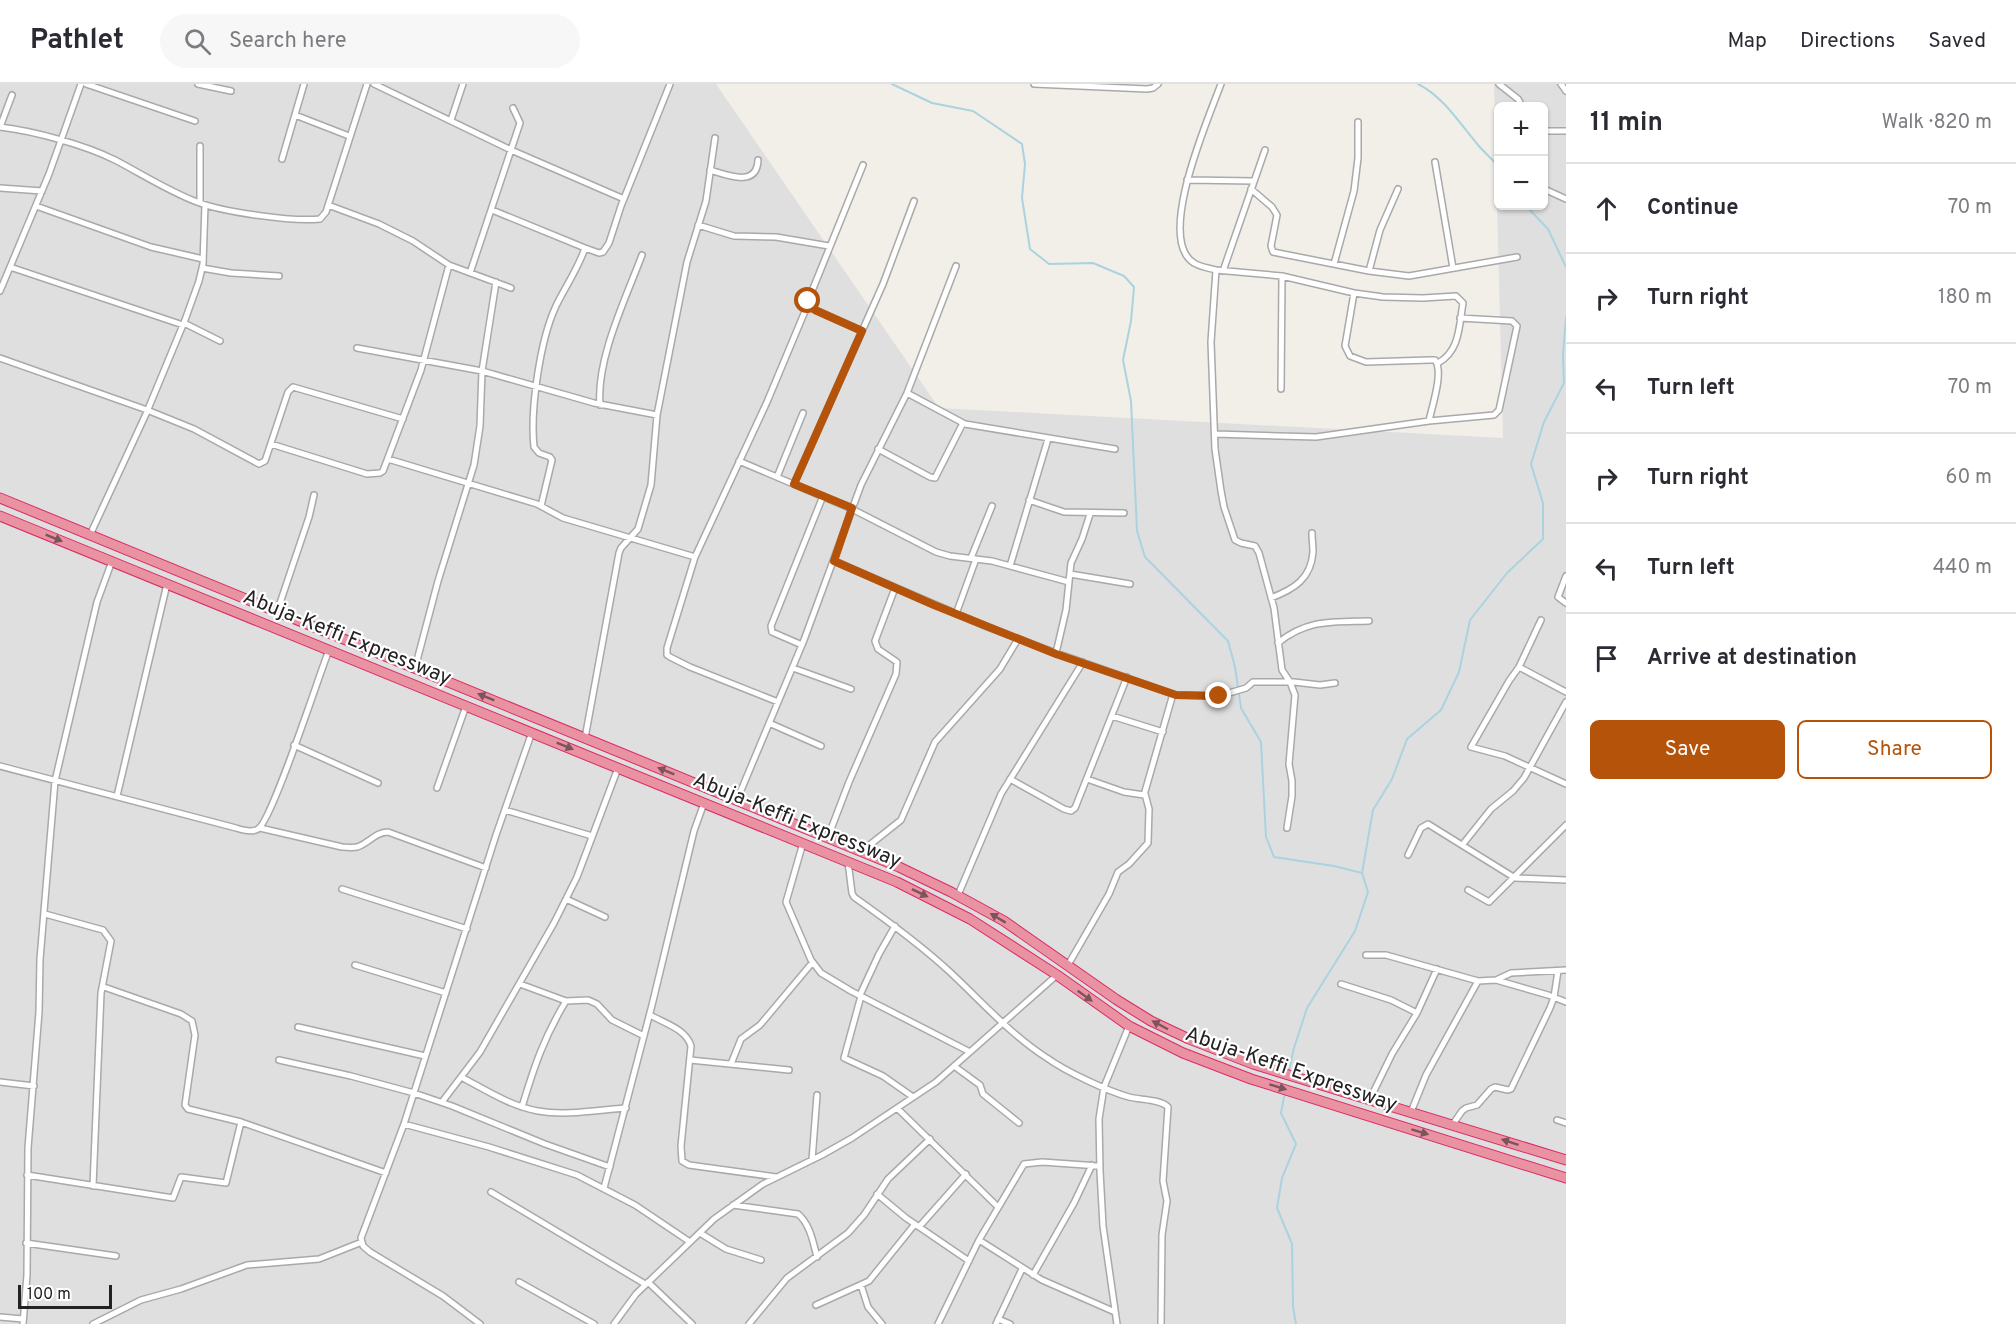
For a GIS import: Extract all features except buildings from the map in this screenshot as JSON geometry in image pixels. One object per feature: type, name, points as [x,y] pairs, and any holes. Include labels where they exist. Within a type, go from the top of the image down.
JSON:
[{"type":"highway","name":"Abuja-Keffi Expressway","points":[[0,498],[862,851],[958,895],[1004,921],[1117,1000],[1160,1026],[1189,1039],[1253,1064],[1566,1160]]},
{"type":"highway","name":"Abuja-Keffi Expressway","points":[[0,516],[897,882],[947,906],[995,934],[1129,1026],[1183,1053],[1251,1079],[1566,1178]]},
{"type":"street","points":[[0,291],[36,206],[81,84]]},
{"type":"street","points":[[86,84],[195,121]]},
{"type":"street","points":[[198,84],[231,91]]},
{"type":"street","points":[[282,159],[304,84]]},
{"type":"street","points":[[12,95],[0,127],[17,129],[100,153],[172,192],[203,204],[257,214],[309,220],[323,217],[367,84]]},
{"type":"street","points":[[374,84],[511,150],[624,199]]},
{"type":"street","points":[[451,120],[463,84]]},
{"type":"street","points":[[492,210],[585,248],[599,253],[603,252],[609,243],[670,84]]},
{"type":"street","points":[[1034,84],[1147,89],[1158,84]]},
{"type":"street","points":[[1221,84],[1187,180],[1179,227],[1185,250],[1194,263],[1219,271],[1282,276],[1354,293],[1383,297],[1456,296],[1463,303],[1454,349],[1448,358],[1438,363]]},
{"type":"street","points":[[1499,84],[1520,102]]},
{"type":"street","points":[[1561,84],[1566,91]]},
{"type":"street","points":[[470,273],[520,123],[513,108]]},
{"type":"street","points":[[295,115],[349,136]]},
{"type":"street","points":[[1334,264],[1354,191],[1358,158],[1358,122]]},
{"type":"street","points":[[1548,130],[1566,131]]},
{"type":"street","points":[[585,738],[619,553],[638,529],[651,485],[657,415],[687,262],[706,201],[715,138]]},
{"type":"street","points":[[90,535],[184,324],[202,268],[203,204],[200,146]]},
{"type":"street","points":[[1265,150],[1219,271],[1211,342],[1215,449],[1226,513],[1235,540],[1255,546],[1260,553],[1271,598],[1282,670],[1290,682],[1295,700],[1289,764],[1292,796],[1287,828]]},
{"type":"street","points":[[710,170],[741,178],[758,168],[758,160]]},
{"type":"street","points":[[1435,162],[1453,268]]},
{"type":"street","points":[[778,702],[690,667],[667,655],[670,637],[695,557],[767,402],[863,165]]},
{"type":"street","points":[[1187,180],[1254,181]]},
{"type":"street","points":[[0,188],[42,190]]},
{"type":"street","points":[[1251,189],[1272,207],[1277,215],[1271,246],[1273,252],[1369,271],[1409,276],[1517,257]]},
{"type":"street","points":[[1369,271],[1380,230],[1398,189]]},
{"type":"street","points":[[1548,191],[1566,199]]},
{"type":"street","points":[[794,484],[883,284],[914,201]]},
{"type":"street","points":[[328,205],[379,224],[413,241],[449,265],[511,288]]},
{"type":"street","points":[[36,206],[152,247],[203,259]]},
{"type":"street","points":[[698,225],[734,236],[776,237],[829,246]]},
{"type":"street","points":[[541,506],[552,460],[539,453],[534,447],[536,386],[549,322],[585,248]]},
{"type":"street","points":[[600,405],[600,382],[608,351],[642,255]]},
{"type":"street","points":[[271,444],[367,474],[380,474],[383,471],[424,359],[449,265]]},
{"type":"street","points":[[737,800],[793,668],[852,508],[878,449],[907,393],[956,266]]},
{"type":"street","points":[[202,268],[231,273],[279,276]]},
{"type":"street","points":[[0,270],[9,269],[184,324],[220,341]]},
{"type":"street","points":[[1281,389],[1282,276]]},
{"type":"street","points":[[415,668],[436,590],[469,484],[480,434],[482,371],[496,282]]},
{"type":"street","points":[[1354,293],[1345,346],[1350,356],[1366,362],[1436,360],[1438,363]]},
{"type":"street","points":[[808,304],[826,316],[862,331]]},
{"type":"street","points":[[1215,434],[1316,437],[1430,421],[1494,415],[1498,410],[1516,326],[1512,321],[1460,318]]},
{"type":"street","points":[[357,348],[482,371],[600,405],[657,415]]},
{"type":"street","points":[[0,358],[194,429],[259,464],[265,461],[288,392],[293,387],[403,419]]},
{"type":"street","points":[[1430,421],[1438,363]]},
{"type":"street","points":[[907,393],[963,423],[981,428],[1115,449]]},
{"type":"street","points":[[777,477],[803,413]]},
{"type":"street","points":[[878,449],[935,478],[963,423]]},
{"type":"street","points":[[1010,566],[1048,439]]},
{"type":"street","points":[[388,459],[541,506],[563,518],[695,557]]},
{"type":"street","points":[[739,461],[852,508],[936,552],[1010,566],[1069,582]]},
{"type":"street","points":[[277,612],[309,517],[314,495]]},
{"type":"street","points":[[802,645],[772,632],[771,626],[823,496]]},
{"type":"street","points":[[1029,500],[1064,512],[1124,513]]},
{"type":"street","points":[[956,614],[992,506]]},
{"type":"street","points":[[1056,654],[1066,610],[1074,554],[1082,539],[1090,514]]},
{"type":"street","points":[[1271,598],[1295,588],[1308,574],[1313,553],[1312,533]]},
{"type":"street","points":[[0,1317],[23,1322],[27,1275],[27,1175],[39,1012],[40,958],[55,781],[97,602],[112,561]]},
{"type":"street","points":[[834,561],[1056,654],[1173,694],[1207,697],[1246,688],[1253,682],[1320,685],[1335,683]]},
{"type":"street","points":[[1070,574],[1130,584]]},
{"type":"street","points":[[1566,576],[1558,597],[1566,603]]},
{"type":"street","points":[[117,796],[167,584]]},
{"type":"street","points":[[828,837],[896,674],[897,662],[878,649],[875,641],[894,588]]},
{"type":"street","points":[[1541,620],[1519,667],[1471,747],[1505,756],[1566,784]]},
{"type":"street","points":[[1278,643],[1290,633],[1304,626],[1369,621]]},
{"type":"street","points":[[862,851],[901,820],[935,742],[1000,669],[1018,639]]},
{"type":"street","points":[[260,828],[276,796],[329,650]]},
{"type":"street","points":[[958,895],[995,805],[1083,662]]},
{"type":"street","points":[[1519,667],[1566,692]]},
{"type":"street","points":[[793,668],[851,689]]},
{"type":"street","points":[[1010,779],[1068,811],[1075,808],[1127,677]]},
{"type":"street","points":[[1068,965],[1109,894],[1118,872],[1131,862],[1148,843],[1149,810],[1145,794],[1173,694]]},
{"type":"street","points":[[1463,844],[1491,809],[1514,791],[1530,768],[1538,749],[1566,702]]},
{"type":"street","points":[[437,788],[466,706]]},
{"type":"street","points":[[1112,716],[1163,732]]},
{"type":"street","points":[[768,723],[821,746]]},
{"type":"street","points":[[480,1324],[443,1296],[370,1252],[362,1242],[364,1228],[404,1124],[532,732]]},
{"type":"street","points":[[294,745],[378,783]]},
{"type":"street","points":[[0,766],[248,831],[260,828],[342,847],[353,848],[382,832],[388,832],[486,868]]},
{"type":"street","points":[[442,1102],[480,1052],[554,923],[577,877],[618,768]]},
{"type":"street","points":[[1087,779],[1124,792],[1145,794]]},
{"type":"street","points":[[604,1188],[650,1016],[694,831],[704,802]]},
{"type":"street","points":[[505,810],[592,836]]},
{"type":"street","points":[[1408,855],[1421,828],[1425,824],[1432,825],[1515,878],[1566,880]]},
{"type":"street","points":[[1468,890],[1489,902],[1566,825]]},
{"type":"street","points":[[803,843],[786,902],[813,963],[821,973],[860,996],[970,1052]]},
{"type":"street","points":[[848,861],[852,892],[855,897],[895,926],[949,971],[1003,1022],[1046,1058],[1122,1095],[1164,1103],[1168,1107],[1163,1181],[1167,1201],[1162,1235],[1161,1324]]},
{"type":"street","points":[[342,889],[467,929]]},
{"type":"street","points":[[566,899],[606,917]]},
{"type":"street","points":[[45,914],[103,930],[110,937],[111,945],[101,993],[93,1186]]},
{"type":"street","points":[[895,926],[860,996],[844,1058],[883,1076],[913,1097]]},
{"type":"street","points":[[1366,955],[1386,955],[1478,981],[1496,980],[1566,1002]]},
{"type":"street","points":[[730,1064],[736,1046],[760,1025],[813,963]]},
{"type":"street","points":[[355,965],[446,993]]},
{"type":"street","points":[[1370,1099],[1392,1054],[1418,1013],[1437,969]]},
{"type":"street","points":[[1496,980],[1511,973],[1566,970]]},
{"type":"street","points":[[1453,1124],[1462,1111],[1478,1105],[1491,1089],[1495,1087],[1511,1089],[1554,998],[1558,971]]},
{"type":"street","points":[[614,1324],[626,1305],[647,1283],[733,1205],[776,1177],[852,1138],[913,1097],[954,1066],[1057,975]]},
{"type":"street","points":[[1411,1112],[1426,1075],[1478,981]]},
{"type":"street","points":[[520,984],[566,1001],[588,1000],[597,1004],[612,1020],[644,1036]]},
{"type":"street","points":[[1341,984],[1391,1000],[1418,1013]]},
{"type":"street","points":[[104,987],[182,1014],[192,1021],[195,1035],[185,1105],[188,1109],[242,1122],[386,1173]]},
{"type":"street","points":[[522,1107],[542,1046],[566,1001]]},
{"type":"street","points":[[650,1016],[681,1031],[688,1038],[690,1060],[681,1146],[682,1161],[689,1165],[776,1177]]},
{"type":"street","points":[[1117,1324],[1103,1226],[1099,1119],[1104,1087],[1129,1026]]},
{"type":"street","points":[[298,1027],[425,1056]]},
{"type":"street","points":[[279,1060],[351,1076],[442,1102],[545,1144],[610,1167]]},
{"type":"street","points":[[690,1060],[789,1070]]},
{"type":"street","points":[[954,1066],[981,1085],[983,1094],[1019,1123]]},
{"type":"street","points":[[461,1077],[522,1107],[539,1111],[560,1113],[626,1108]]},
{"type":"street","points":[[0,1082],[33,1086]]},
{"type":"street","points":[[812,1160],[817,1095]]},
{"type":"street","points":[[897,1108],[998,1207]]},
{"type":"street","points":[[1557,1119],[1566,1123]]},
{"type":"street","points":[[27,1175],[172,1198],[175,1197],[181,1177],[226,1183],[242,1122]]},
{"type":"street","points":[[404,1124],[458,1138],[577,1175],[635,1205],[690,1242]]},
{"type":"street","points":[[749,1324],[787,1278],[848,1233],[864,1215],[888,1179],[930,1139]]},
{"type":"street","points":[[938,1324],[979,1240],[1024,1164],[1042,1162],[1100,1166]]},
{"type":"street","points":[[1033,1275],[1074,1203],[1092,1165]]},
{"type":"street","points":[[816,1305],[869,1281],[966,1174]]},
{"type":"street","points":[[491,1192],[647,1283],[692,1324]]},
{"type":"street","points":[[877,1194],[917,1226],[969,1261]]},
{"type":"street","points":[[733,1205],[798,1215],[808,1226],[817,1257]]},
{"type":"street","points":[[700,1233],[726,1249],[761,1260]]},
{"type":"street","points":[[979,1240],[1033,1275],[1115,1312]]},
{"type":"street","points":[[93,1324],[141,1300],[181,1289],[247,1265],[319,1259],[362,1242]]},
{"type":"street","points":[[26,1243],[116,1256]]},
{"type":"street","points":[[1010,1324],[997,1321],[1022,1269]]},
{"type":"street","points":[[519,1282],[594,1324]]},
{"type":"street","points":[[861,1285],[868,1307],[882,1324]]},
{"type":"shaded area","points":[[0,84],[716,84],[939,408],[1503,438],[1497,210],[1548,210],[1548,102],[1494,102],[1494,84],[1566,84],[1566,1324],[0,1324]]},
{"type":"waterway","points":[[892,84],[932,103],[973,111],[1022,144],[1025,164],[1022,198],[1030,249],[1049,264],[1093,263],[1124,276],[1134,287],[1131,321],[1123,360],[1131,401],[1137,531],[1145,557],[1228,641],[1235,667],[1241,708],[1261,742],[1266,837],[1274,857],[1334,866],[1362,873]]},
{"type":"waterway","points":[[1418,84],[1444,103],[1494,162]]},
{"type":"waterway","points":[[1530,210],[1548,229],[1566,267]]},
{"type":"waterway","points":[[1289,1071],[1307,1008],[1355,931],[1368,892],[1362,873],[1373,810],[1392,779],[1407,739],[1441,710],[1459,672],[1470,620],[1507,573],[1543,539],[1543,503],[1531,464],[1544,422],[1564,383],[1563,355],[1566,317]]},
{"type":"waterway","points":[[1285,1092],[1281,1113],[1296,1144],[1282,1178],[1277,1208],[1292,1244],[1293,1307],[1296,1324]]},
{"type":"route","points":[[808,301],[809,306],[815,310],[862,331],[794,484],[852,508],[834,561],[934,605],[1056,654],[1176,695],[1219,696]]}]
